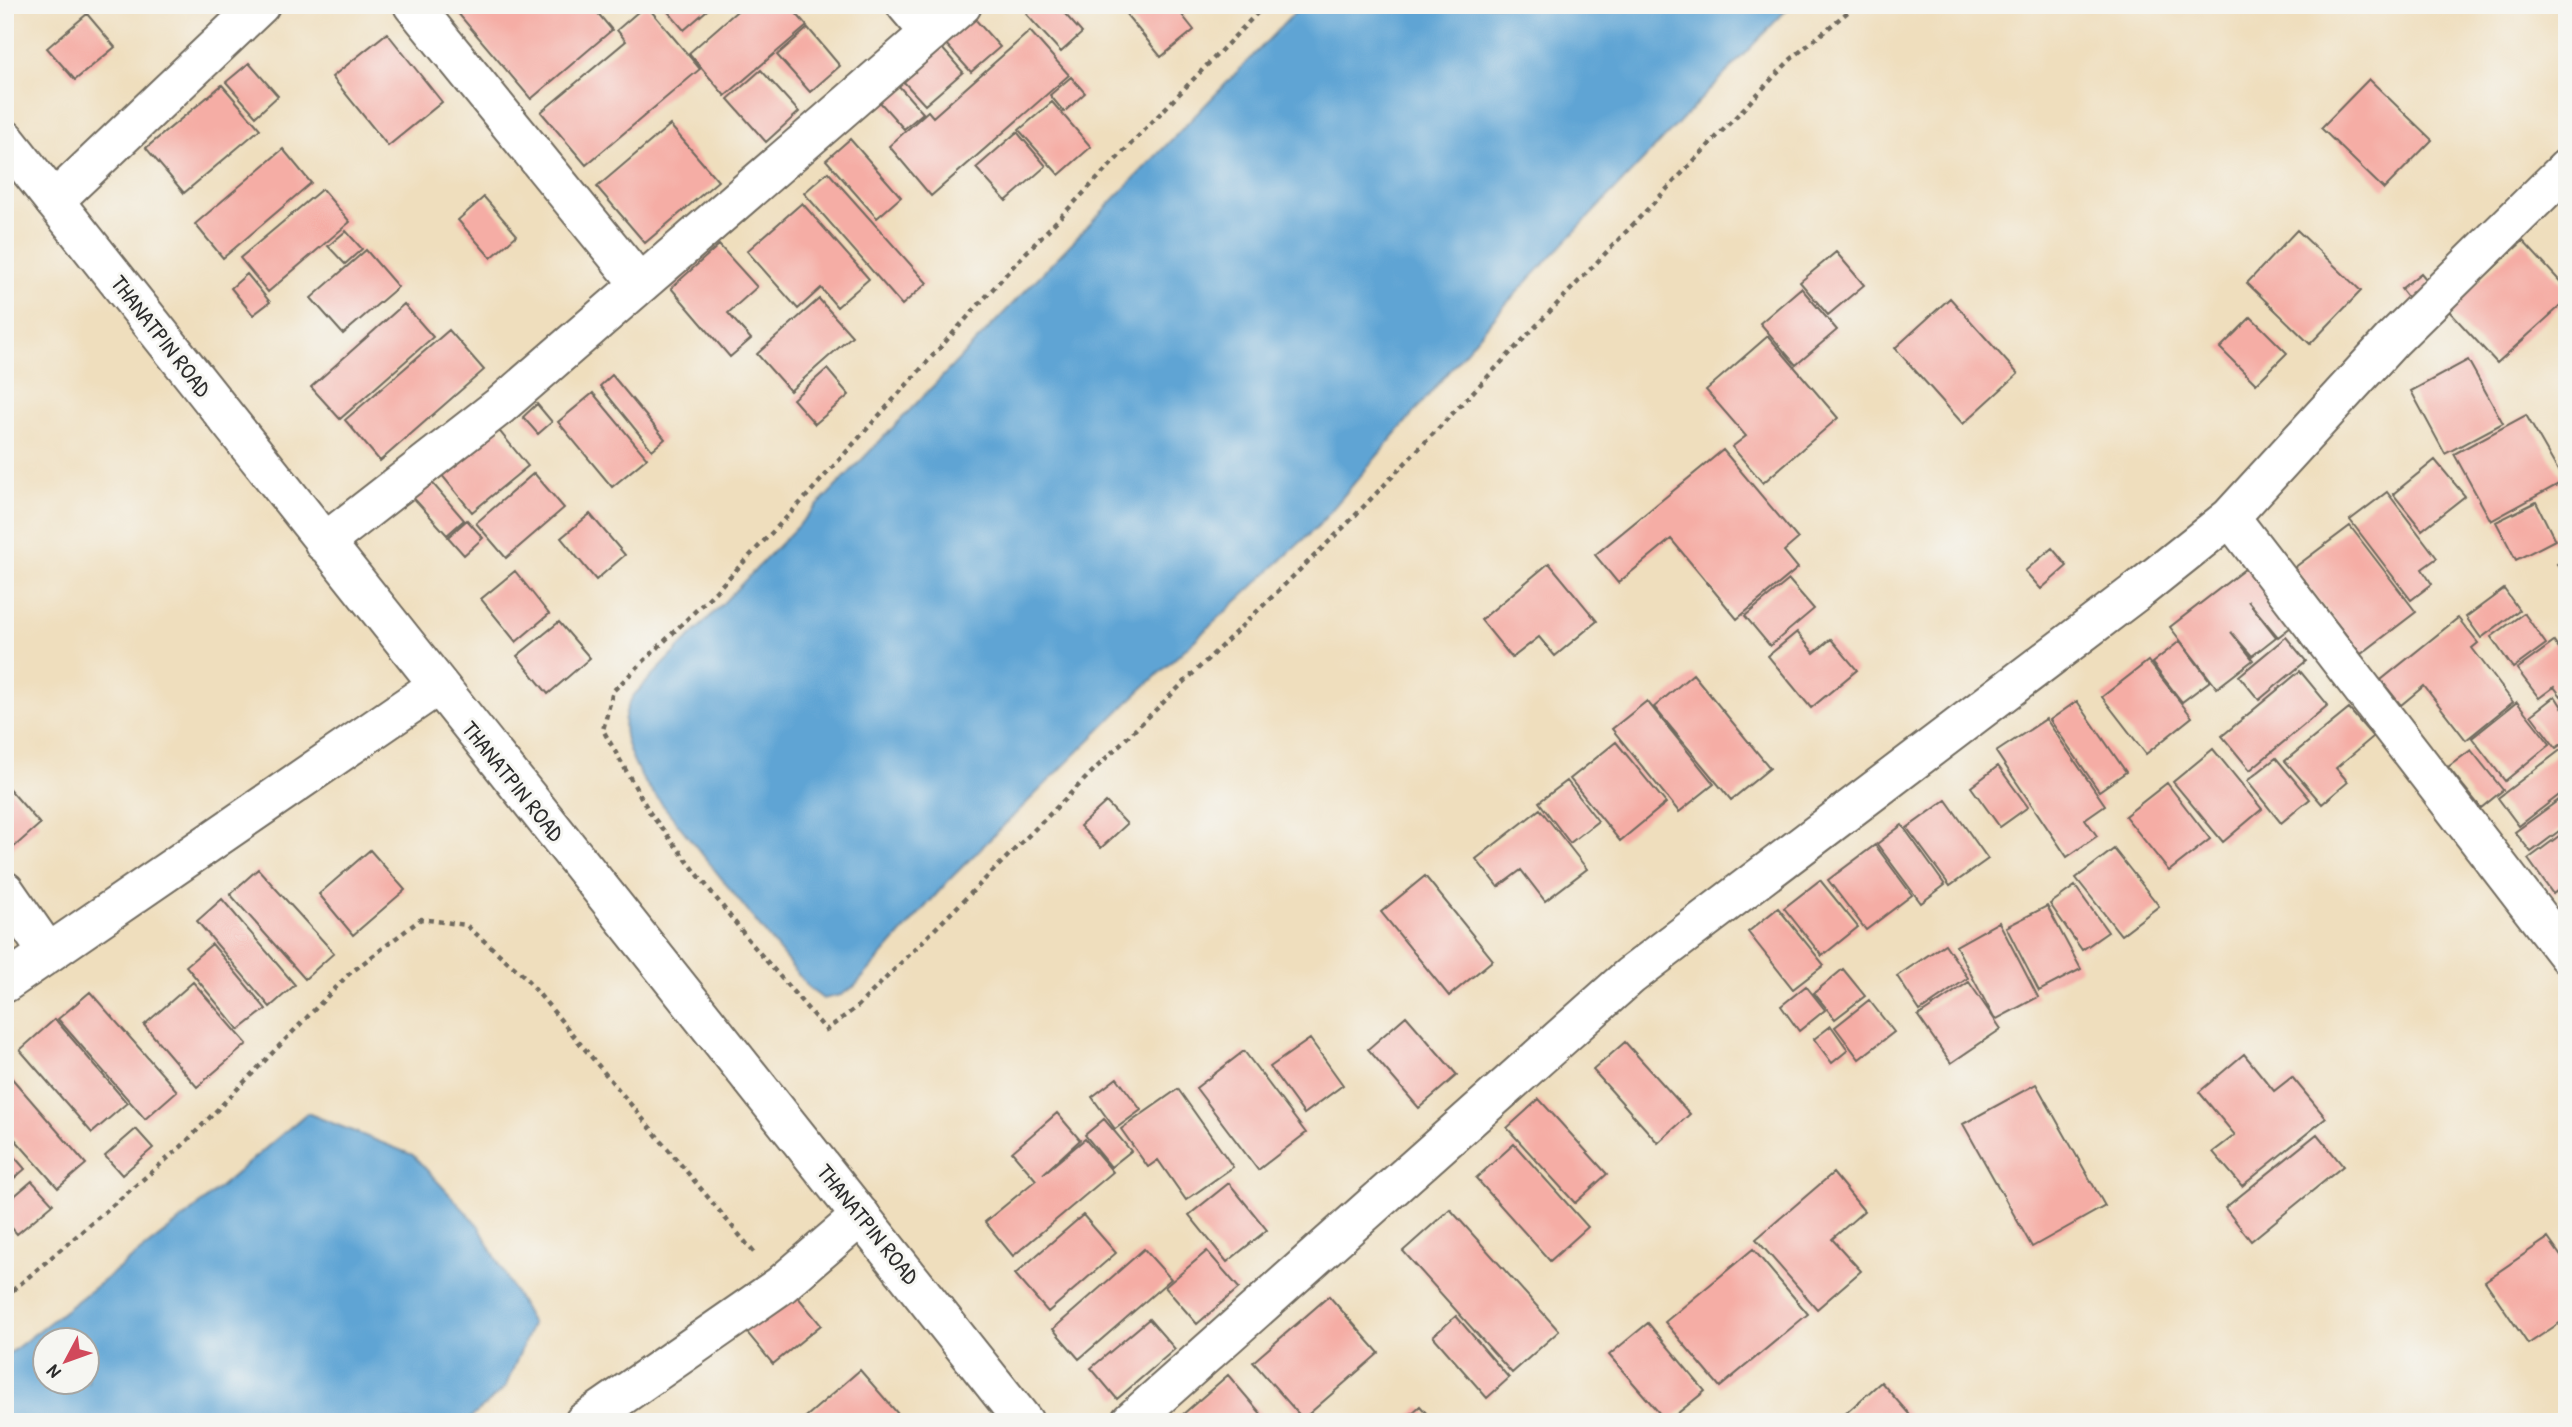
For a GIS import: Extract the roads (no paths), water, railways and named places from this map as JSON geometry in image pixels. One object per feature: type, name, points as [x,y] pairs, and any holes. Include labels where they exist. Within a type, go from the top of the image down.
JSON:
[{"type":"street","points":[[54,201],[260,5]]},
{"type":"street","points":[[413,5],[639,283]]},
{"type":"street","points":[[324,543],[500,405],[639,283],[918,19],[962,5]]},
{"type":"street","name":"THANATPIN ROAD","points":[[5,139],[1024,1422]]},
{"type":"street","points":[[1130,1422],[1630,976],[2140,589],[2230,517],[2392,340],[2567,168]]},
{"type":"street","points":[[2230,517],[2567,955]]},
{"type":"street","points":[[5,983],[437,686]]},
{"type":"street","points":[[5,891],[48,953]]},
{"type":"street","points":[[584,1422],[781,1285],[862,1216]]},
{"type":"water","points":[[1302,5],[1791,5],[1503,307],[1318,526],[1128,702],[949,880],[855,986],[841,995],[823,999],[808,987],[643,780],[625,738],[628,706],[634,695]]},
{"type":"water","points":[[307,1113],[413,1155],[478,1225],[532,1324],[505,1388],[466,1422],[5,1422],[5,1357],[32,1336],[32,1396],[102,1396],[102,1326],[45,1326],[185,1217]]}]
